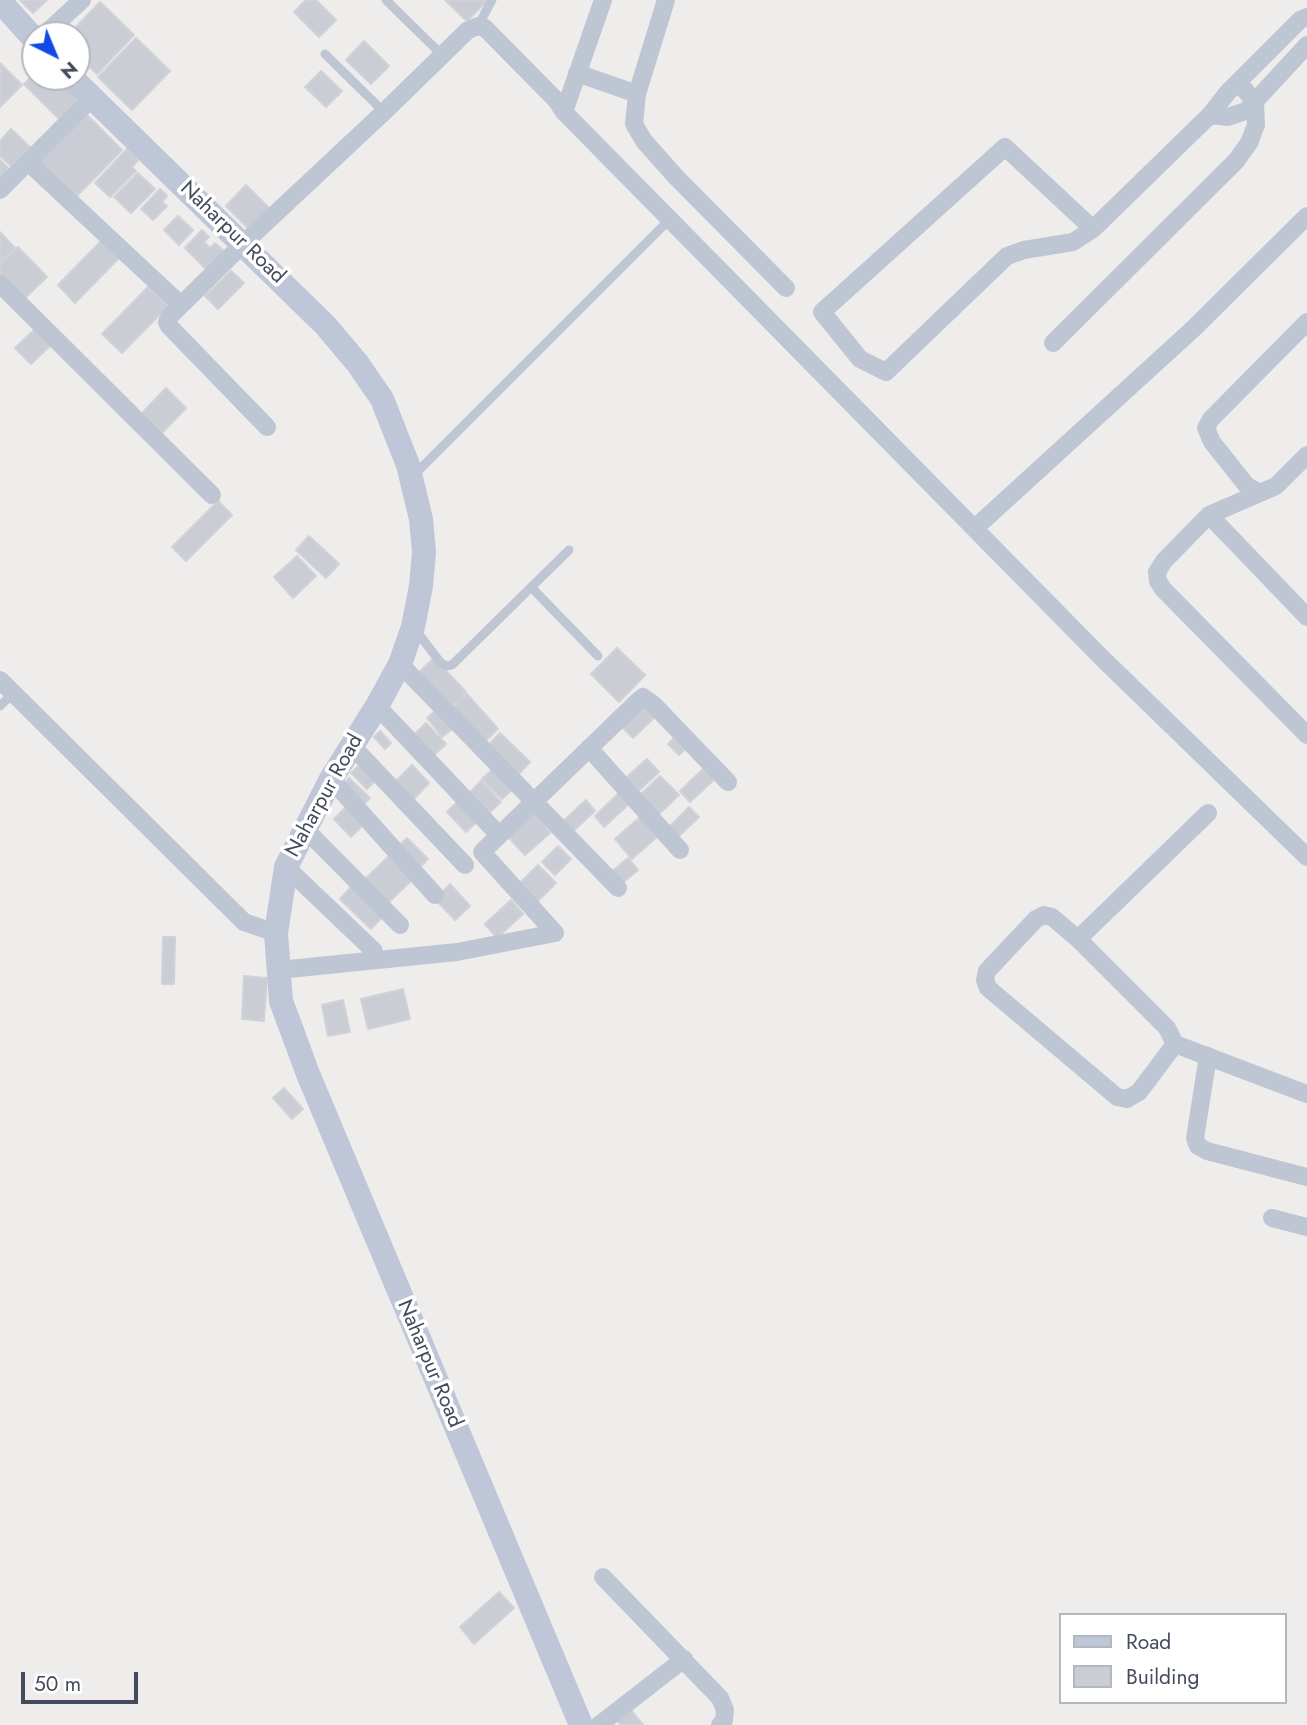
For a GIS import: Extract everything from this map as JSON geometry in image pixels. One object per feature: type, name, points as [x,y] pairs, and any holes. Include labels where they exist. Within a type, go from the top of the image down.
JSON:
[{"type":"street","points":[[59,21],[82,0]]},
{"type":"street","points":[[564,112],[603,0]]},
{"type":"street","points":[[666,0],[637,94],[634,124],[644,141],[676,177],[786,288]]},
{"type":"street","points":[[0,1],[21,24]]},
{"type":"street","points":[[1093,229],[1004,147],[822,312],[860,359],[886,372],[1007,256],[1024,250],[1073,242],[1093,229],[1210,115],[1238,82],[1300,20],[1307,17]]},
{"type":"street","points":[[267,427],[169,326],[169,317],[468,30],[478,26],[492,32],[564,112],[1102,658],[1307,857]]},
{"type":"street","points":[[1210,115],[1237,115],[1255,102],[1305,51]]},
{"type":"street","points":[[578,73],[637,94]]},
{"type":"street","points":[[1053,343],[1236,161],[1249,143],[1256,125],[1255,102],[1238,82]]},
{"type":"street","name":"Naharpur Road","points":[[85,91],[244,243],[326,326],[382,399],[408,465],[421,519],[424,552],[413,628],[400,664],[331,779],[286,867],[276,933],[281,1002],[304,1064],[580,1725]]},
{"type":"street","points":[[0,190],[92,98]]},
{"type":"street","points":[[28,162],[181,305]]},
{"type":"street","points":[[975,528],[1193,329],[1307,216]]},
{"type":"street","points":[[0,284],[212,495]]},
{"type":"street","points":[[1260,493],[1240,477],[1212,442],[1206,428],[1211,419],[1307,322]]},
{"type":"street","points":[[1307,455],[1276,486],[1209,515],[1164,561],[1157,572],[1163,589],[1307,735]]},
{"type":"street","points":[[1209,515],[1307,617]]},
{"type":"street","points":[[400,664],[618,888]]},
{"type":"street","points":[[4,693],[244,922],[276,933]]},
{"type":"street","points":[[279,970],[457,953],[555,933],[482,852],[643,698],[653,704],[728,782]]},
{"type":"street","points":[[377,706],[499,835]]},
{"type":"street","points":[[352,746],[465,865]]},
{"type":"street","points":[[589,748],[680,850]]},
{"type":"street","points":[[331,779],[435,895]]},
{"type":"street","points":[[1078,939],[1208,813]]},
{"type":"street","points":[[304,828],[400,925]]},
{"type":"street","points":[[286,867],[374,951]]},
{"type":"street","points":[[1175,1044],[1139,1092],[1127,1099],[1117,1097],[988,988],[985,980],[987,971],[1036,919],[1044,915],[1052,917],[1078,939],[1167,1028],[1175,1044],[1307,1094]]},
{"type":"street","points":[[1208,1056],[1195,1138],[1198,1146],[1207,1151],[1307,1177]]},
{"type":"street","points":[[1272,1217],[1307,1227]]},
{"type":"street","points":[[603,1577],[720,1698],[725,1710],[720,1725]]},
{"type":"street","points":[[599,1725],[684,1659]]},
{"type":"lane","points":[[387,0],[442,55]]},
{"type":"lane","points":[[478,26],[492,0]]},
{"type":"lane","points":[[325,54],[384,112]]},
{"type":"lane","points":[[411,477],[670,219]]},
{"type":"lane","points":[[413,628],[440,662],[446,666],[452,665],[569,550]]},
{"type":"lane","points":[[531,587],[598,656]]},
{"type":"building","points":[[20,0],[47,0],[33,13]]},
{"type":"building","points":[[306,0],[316,0],[336,20],[319,37],[294,12]]},
{"type":"building","points":[[445,0],[488,0],[467,21]]},
{"type":"building","points":[[100,2],[134,35],[97,74],[91,68],[91,21],[82,21]]},
{"type":"building","points":[[136,38],[170,71],[132,110],[98,77]]},
{"type":"building","points":[[364,41],[389,66],[371,84],[346,60]]},
{"type":"building","points":[[0,63],[21,86],[0,107]]},
{"type":"building","points":[[321,71],[342,91],[326,107],[305,87]]},
{"type":"building","points":[[31,91],[73,91],[80,98],[59,119]]},
{"type":"building","points":[[85,113],[122,150],[76,197],[39,161]]},
{"type":"building","points":[[11,129],[30,147],[11,166],[0,156],[0,141]]},
{"type":"building","points":[[127,149],[138,160],[132,167],[136,171],[110,197],[95,183]]},
{"type":"building","points":[[0,160],[12,172],[0,185]]},
{"type":"building","points":[[138,173],[155,189],[131,213],[114,197]]},
{"type":"building","points":[[246,185],[271,210],[251,231],[226,206]]},
{"type":"building","points":[[160,189],[167,196],[162,202],[167,206],[153,220],[141,209]]},
{"type":"building","points":[[178,216],[193,230],[179,245],[164,230]]},
{"type":"building","points":[[202,230],[209,237],[204,242],[210,248],[215,243],[225,252],[207,270],[185,248]]},
{"type":"building","points":[[0,232],[15,248],[0,261]]},
{"type":"building","points":[[102,240],[120,257],[75,303],[58,285]]},
{"type":"building","points":[[18,247],[47,277],[24,299],[0,274],[0,264]]},
{"type":"building","points":[[231,271],[244,283],[218,309],[205,296]]},
{"type":"building","points":[[148,287],[168,306],[122,353],[102,334]]},
{"type":"building","points":[[36,328],[52,344],[31,364],[15,348]]},
{"type":"building","points":[[166,388],[186,408],[162,433],[142,413]]},
{"type":"building","points":[[218,501],[232,515],[186,561],[172,547]]},
{"type":"building","points":[[309,536],[339,564],[326,578],[296,550]]},
{"type":"building","points":[[297,556],[316,576],[293,598],[274,577]]},
{"type":"building","points":[[617,648],[645,675],[619,702],[591,674]]},
{"type":"building","points":[[434,658],[466,692],[450,708],[417,674]]},
{"type":"building","points":[[467,694],[498,729],[482,744],[451,708]]},
{"type":"building","points":[[643,704],[655,717],[633,738],[620,725]]},
{"type":"building","points":[[440,707],[456,726],[442,737],[427,718]]},
{"type":"building","points":[[426,723],[446,744],[430,759],[411,738]]},
{"type":"building","points":[[380,731],[391,743],[385,749],[374,737]]},
{"type":"building","points":[[500,733],[530,762],[515,778],[485,749]]},
{"type":"building","points":[[673,739],[685,749],[679,755],[668,744]]},
{"type":"building","points":[[647,759],[659,772],[634,795],[622,781]]},
{"type":"building","points":[[363,762],[378,778],[367,789],[351,773]]},
{"type":"building","points":[[412,765],[429,783],[412,801],[394,783]]},
{"type":"building","points":[[496,766],[515,787],[502,799],[482,779]]},
{"type":"building","points":[[705,767],[716,778],[690,802],[680,791]]},
{"type":"building","points":[[660,776],[679,795],[655,818],[636,799]]},
{"type":"building","points":[[349,778],[370,798],[362,806],[341,787]]},
{"type":"building","points":[[481,781],[501,802],[487,815],[467,795]]},
{"type":"building","points":[[620,792],[630,803],[604,827],[595,816]]},
{"type":"building","points":[[460,799],[480,819],[466,832],[447,812]]},
{"type":"building","points":[[586,800],[595,811],[570,834],[560,824]]},
{"type":"building","points":[[346,807],[363,825],[351,837],[334,819]]},
{"type":"building","points":[[689,807],[699,817],[675,840],[666,830]]},
{"type":"building","points":[[533,814],[550,833],[525,855],[508,837]]},
{"type":"building","points":[[640,817],[657,837],[632,859],[615,839]]},
{"type":"building","points":[[407,838],[428,859],[416,871],[395,850]]},
{"type":"building","points":[[558,846],[571,859],[555,875],[542,862]]},
{"type":"building","points":[[390,855],[413,879],[386,905],[363,881]]},
{"type":"building","points":[[628,858],[638,870],[621,884],[611,872]]},
{"type":"building","points":[[538,865],[556,883],[534,905],[516,887]]},
{"type":"building","points":[[354,884],[385,914],[371,929],[340,899]]},
{"type":"building","points":[[450,884],[470,906],[455,920],[435,899]]},
{"type":"building","points":[[511,900],[523,914],[497,938],[485,924]]},
{"type":"building","points":[[163,937],[175,937],[174,984],[162,984]]},
{"type":"building","points":[[244,976],[267,978],[264,1021],[242,1019]]},
{"type":"building","points":[[403,989],[410,1019],[368,1029],[361,999]]},
{"type":"building","points":[[343,1000],[350,1032],[328,1036],[322,1005]]},
{"type":"building","points":[[284,1088],[303,1109],[292,1119],[273,1098]]},
{"type":"building","points":[[499,1592],[514,1608],[474,1644],[460,1627]]},
{"type":"building","points":[[630,1709],[643,1725],[621,1725],[616,1719]]}]
